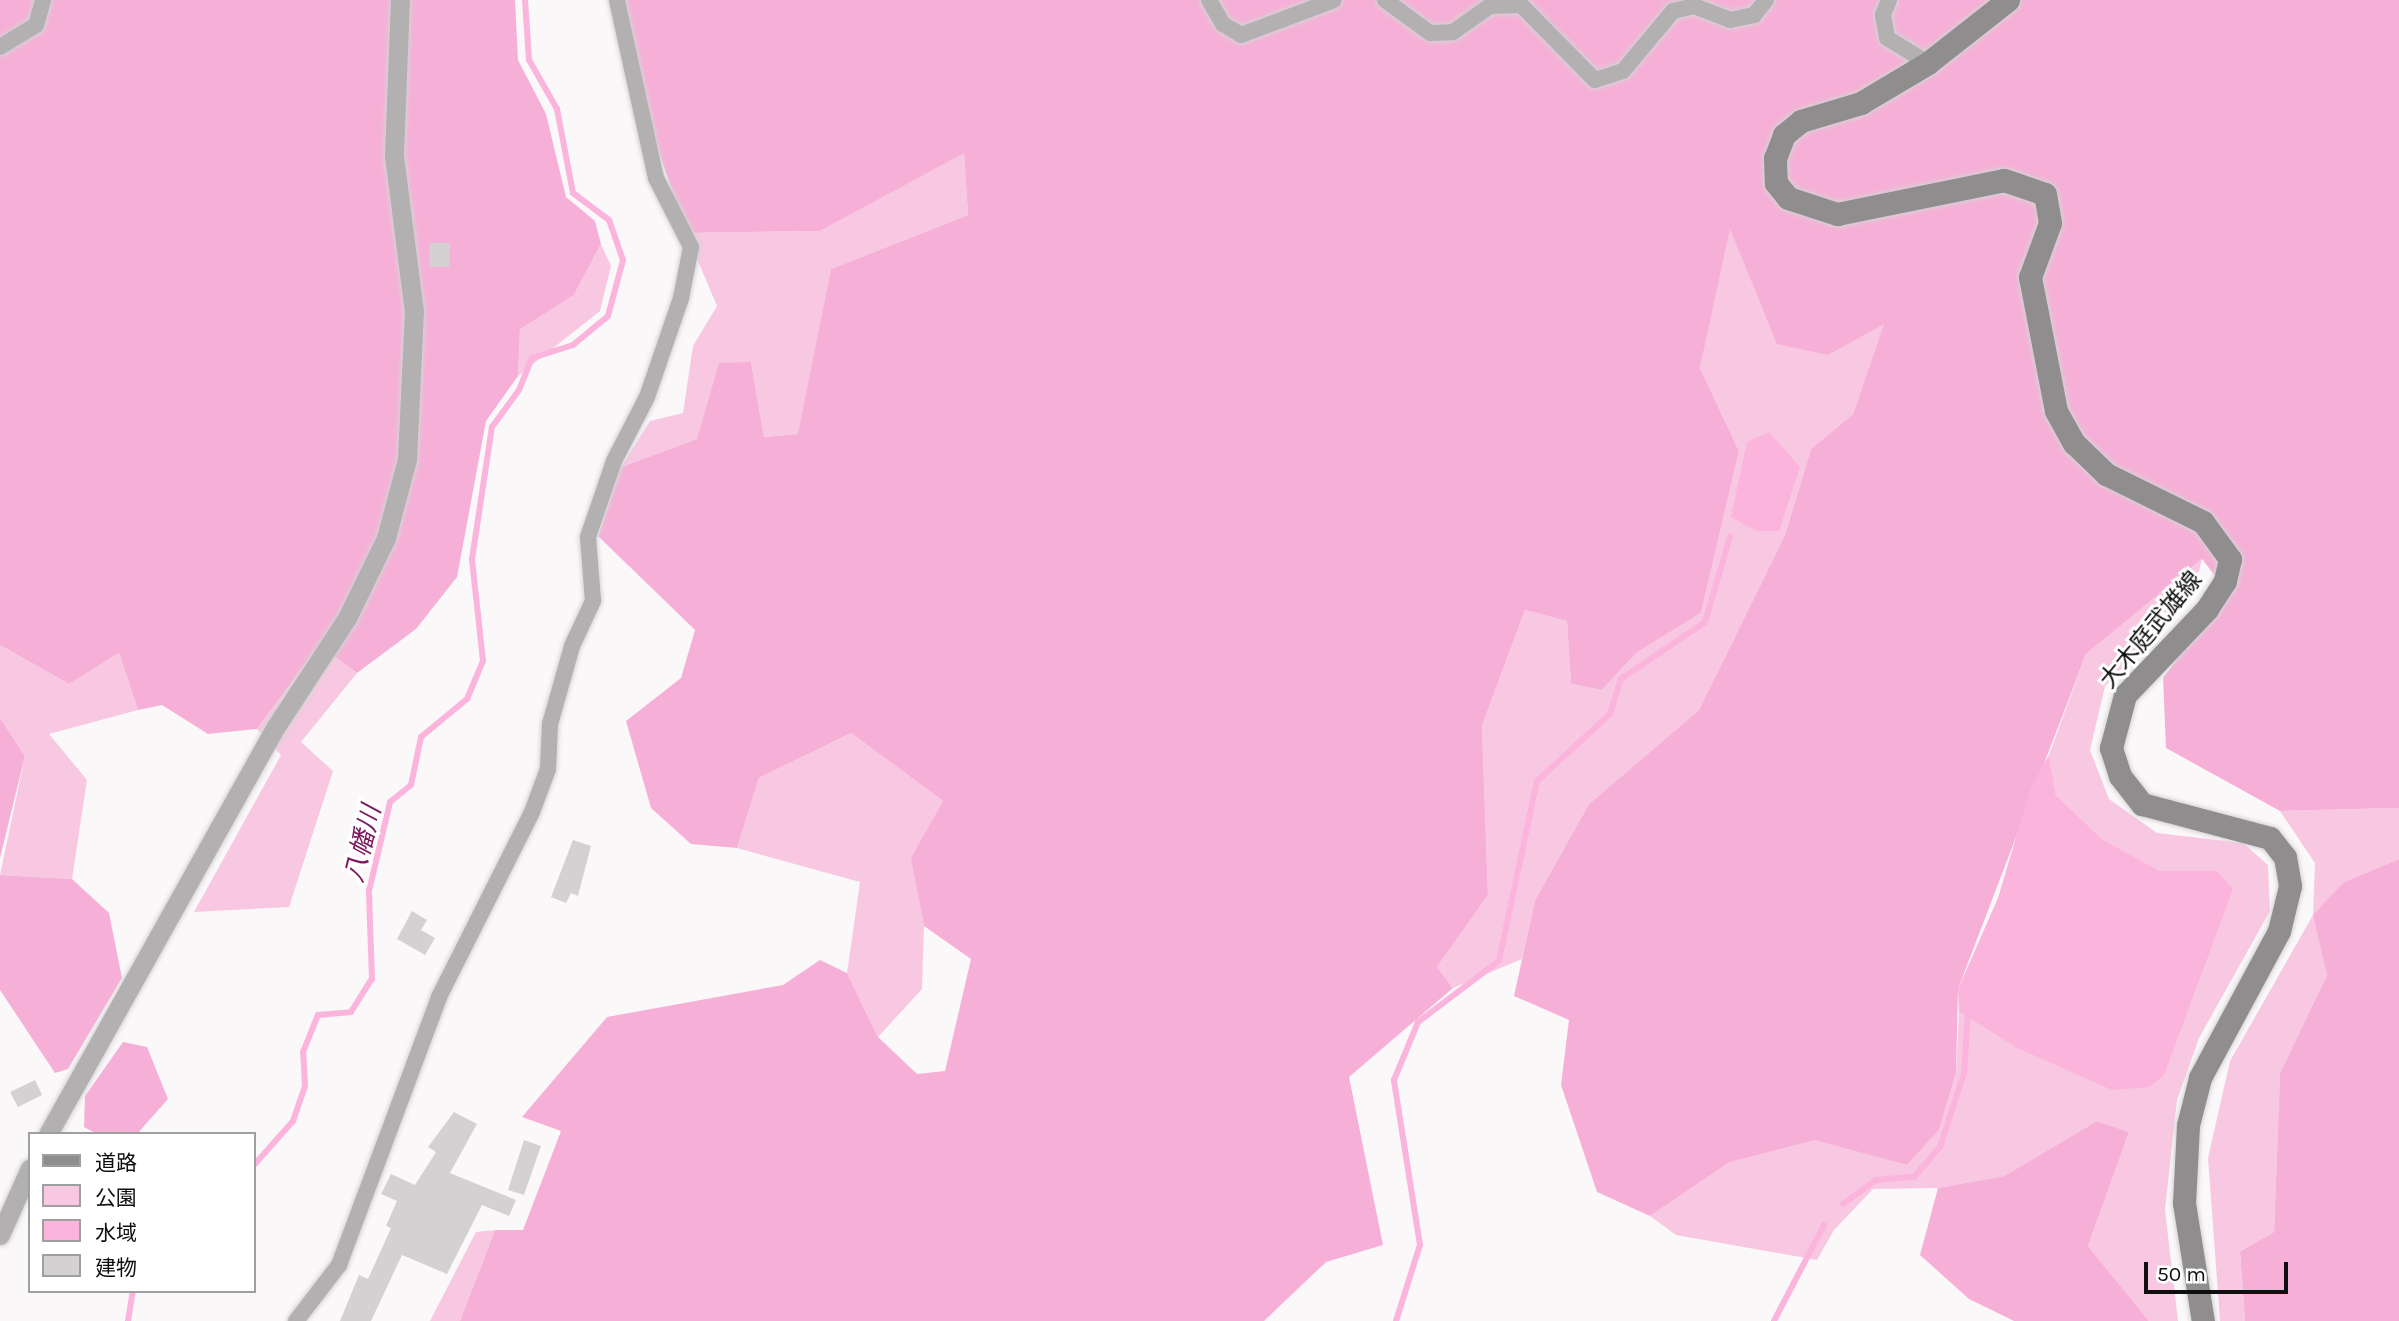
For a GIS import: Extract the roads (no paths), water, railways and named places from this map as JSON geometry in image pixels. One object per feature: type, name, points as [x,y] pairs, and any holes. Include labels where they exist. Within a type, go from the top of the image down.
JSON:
[{"type":"main road","name":"大木庭武雄線","points":[[2008,0],[1928,63],[1861,103],[1801,121],[1784,135],[1775,158],[1776,183],[1788,198],[1837,214],[2004,180],[2045,194],[2050,223],[2030,277],[2056,411],[2074,443],[2106,474],[2203,522],[2230,559],[2225,581],[2207,609],[2125,695],[2111,748],[2120,776],[2142,804],[2270,838],[2285,858],[2290,886],[2279,931],[2200,1078],[2188,1125],[2184,1203],[2203,1321]]},
{"type":"street","points":[[0,47],[36,25],[43,0]]},
{"type":"street","points":[[49,1132],[275,728],[347,618],[386,538],[407,459],[414,312],[394,155],[400,0]]},
{"type":"street","points":[[296,1321],[339,1265],[439,997],[532,812],[548,769],[550,724],[572,646],[593,601],[587,537],[614,461],[648,397],[681,298],[691,247],[656,178],[617,0]]},
{"type":"street","points":[[1209,0],[1223,24],[1241,35],[1334,0]]},
{"type":"street","points":[[1385,0],[1430,33],[1452,32],[1490,6],[1521,5],[1595,80],[1623,71],[1673,11],[1694,6],[1730,20],[1754,15],[1766,0]]},
{"type":"street","points":[[1889,0],[1883,15],[1888,38],[1928,63]]},
{"type":"street","points":[[0,1236],[28,1173]]},
{"type":"water","points":[[1769,432],[1800,467],[1779,531],[1756,531],[1731,517],[1747,442]]},
{"type":"water","points":[[2049,755],[2056,795],[2102,839],[2160,871],[2217,871],[2233,889],[2164,1075],[2149,1087],[2112,1090],[2015,1047],[1959,1012],[1958,989],[1998,898],[2031,787]]},
{"type":"waterway","name":"八幡川","points":[[256,1163],[293,1121],[305,1086],[303,1052],[318,1015],[351,1012],[372,979],[369,891],[390,802],[411,785],[421,737],[467,699],[483,661],[472,559],[492,427],[519,390],[532,358],[573,345],[608,316],[623,260],[609,220],[573,193],[557,109],[529,60],[525,0]]},
{"type":"waterway","points":[[1396,1321],[1420,1245],[1394,1080],[1418,1022],[1499,961],[1537,781],[1610,714],[1621,679],[1705,622],[1730,537]]},
{"type":"waterway","points":[[1843,1204],[1876,1180],[1914,1177],[1940,1147],[1964,1073],[1968,1012]]},
{"type":"waterway","points":[[1774,1321],[1824,1225]]},
{"type":"waterway","name":"八幡川","points":[[128,1321],[133,1293]]}]
